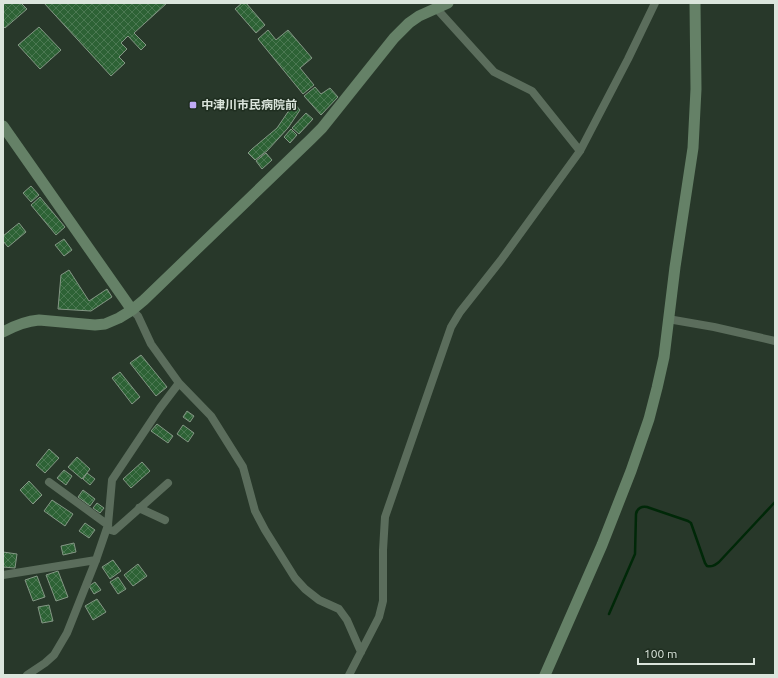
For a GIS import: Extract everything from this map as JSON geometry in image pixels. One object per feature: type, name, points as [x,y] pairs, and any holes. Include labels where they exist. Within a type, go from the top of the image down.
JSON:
[{"type":"street","points":[[3,332],[23,323],[39,320],[100,325],[119,318],[132,310],[322,128],[394,38],[409,23],[419,16],[448,3]]},
{"type":"street","points":[[348,675],[379,617],[383,601],[383,550],[386,517],[451,327],[460,312],[501,260],[580,151],[628,59],[655,3]]},
{"type":"street","points":[[545,675],[602,545],[631,471],[649,419],[664,357],[676,260],[693,148],[696,89],[695,3]]},
{"type":"street","points":[[436,8],[494,72],[532,91],[580,151]]},
{"type":"street","points":[[3,126],[132,310],[138,316],[151,344],[179,383],[211,416],[243,467],[255,512],[295,578],[305,589],[319,600],[339,609],[347,620],[361,652]]},
{"type":"street","points":[[668,320],[714,327],[775,341]]},
{"type":"street","points":[[27,675],[54,655],[67,633],[96,560],[107,527],[112,480],[160,408],[179,383]]},
{"type":"street","points":[[49,482],[114,531],[168,483]]},
{"type":"street","points":[[140,508],[165,520]]},
{"type":"street","points":[[3,575],[96,560]]},
{"type":"building","points":[[3,3],[21,3],[27,9],[5,28],[3,26]]},
{"type":"building","points":[[44,3],[167,3],[134,33],[146,45],[141,50],[128,36],[121,43],[127,49],[119,57],[125,63],[111,76]]},
{"type":"building","points":[[242,3],[246,3],[265,25],[256,33],[235,9]]},
{"type":"building","points":[[39,27],[61,50],[40,69],[18,45]]},
{"type":"building","points":[[268,30],[276,40],[288,30],[312,58],[300,68],[314,85],[303,94],[258,39]]},
{"type":"building","points":[[315,87],[321,94],[330,88],[338,97],[321,115],[304,96]]},
{"type":"building","points":[[294,103],[300,110],[288,128],[267,151],[255,160],[248,153],[277,128]]},
{"type":"building","points":[[306,113],[313,119],[299,134],[292,128]]},
{"type":"building","points":[[291,129],[297,135],[290,143],[284,137]]},
{"type":"building","points":[[266,153],[272,160],[262,169],[256,161]]},
{"type":"building","points":[[31,186],[39,195],[31,202],[23,193]]},
{"type":"building","points":[[40,197],[65,227],[56,235],[31,205]]},
{"type":"building","points":[[19,223],[26,232],[8,247],[3,241],[3,236]]},
{"type":"building","points":[[64,239],[72,250],[64,256],[55,245]]},
{"type":"building","points":[[69,270],[89,301],[107,289],[112,297],[91,311],[58,309],[61,275]]},
{"type":"building","points":[[141,355],[167,387],[156,396],[130,363]]},
{"type":"building","points":[[120,372],[140,397],[132,404],[112,378]]},
{"type":"building","points":[[187,411],[194,416],[190,422],[183,417]]},
{"type":"building","points":[[157,424],[173,436],[168,443],[151,431]]},
{"type":"building","points":[[183,425],[194,433],[188,442],[177,434]]},
{"type":"building","points":[[49,449],[59,458],[45,473],[36,465]]},
{"type":"building","points":[[77,457],[90,469],[82,479],[68,467]]},
{"type":"building","points":[[142,462],[150,471],[131,488],[123,479]]},
{"type":"building","points":[[64,470],[72,476],[66,485],[57,478]]},
{"type":"building","points":[[87,473],[95,479],[90,485],[83,479]]},
{"type":"building","points":[[29,481],[42,495],[33,504],[20,490]]},
{"type":"building","points":[[83,490],[95,499],[90,506],[78,497]]},
{"type":"building","points":[[52,500],[73,514],[65,526],[44,511]]},
{"type":"building","points":[[97,503],[104,508],[100,513],[93,508]]},
{"type":"building","points":[[85,523],[95,530],[89,538],[79,531]]},
{"type":"building","points":[[74,543],[76,552],[63,555],[61,546]]},
{"type":"building","points":[[3,552],[17,554],[15,568],[3,567]]},
{"type":"building","points":[[113,560],[121,571],[110,579],[102,567]]},
{"type":"building","points":[[138,564],[147,576],[133,586],[124,575]]},
{"type":"building","points":[[58,571],[68,597],[56,601],[46,575]]},
{"type":"building","points":[[37,576],[45,597],[33,601],[25,580]]},
{"type":"building","points":[[118,577],[126,589],[118,594],[110,582]]},
{"type":"building","points":[[95,582],[101,590],[94,594],[89,586]]},
{"type":"building","points":[[97,599],[106,612],[93,620],[85,606]]},
{"type":"building","points":[[49,605],[53,621],[42,623],[38,607]]},
{"type":"waterway","points":[[609,614],[635,554],[637,510],[647,507],[691,523],[705,563],[707,566],[711,566],[719,562],[775,502]]},
{"type":"place","name":"中津川市民病院前","points":[[193,105]]}]
